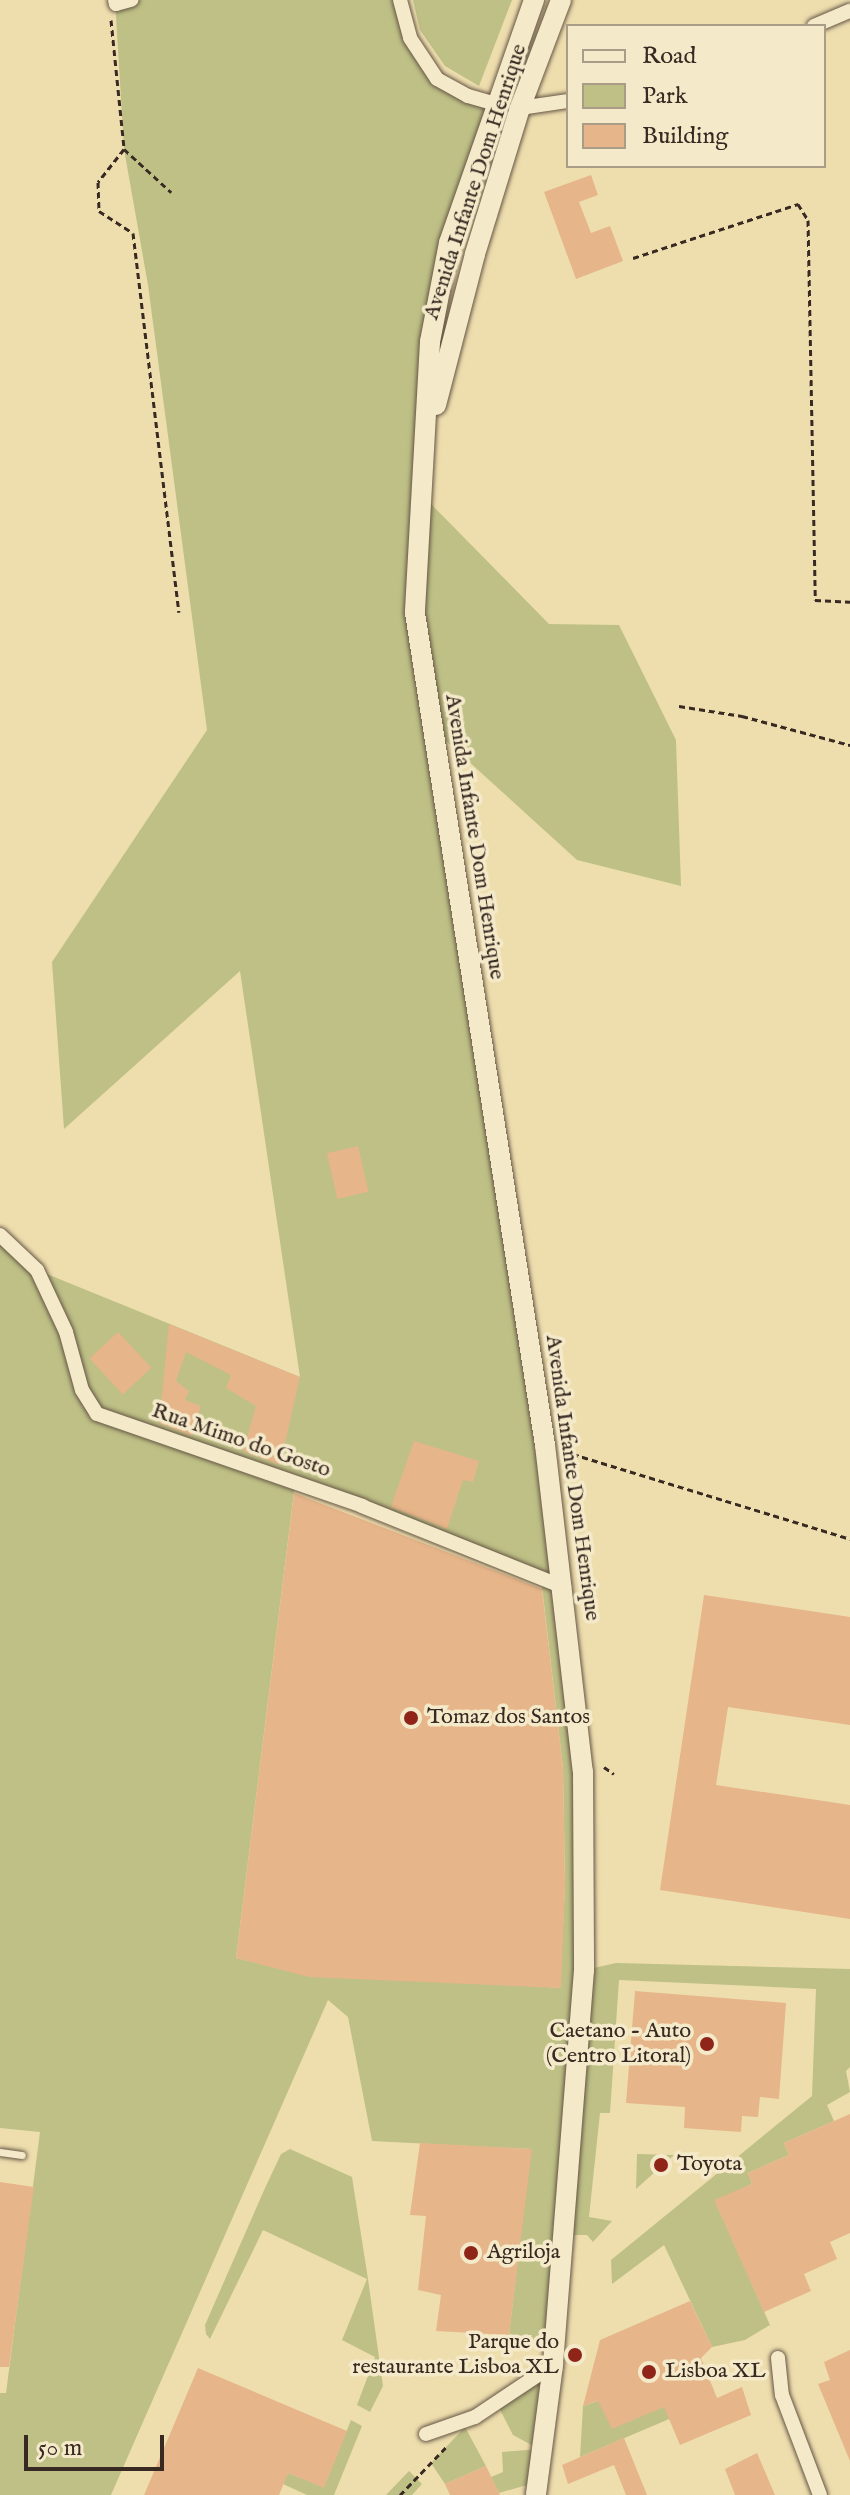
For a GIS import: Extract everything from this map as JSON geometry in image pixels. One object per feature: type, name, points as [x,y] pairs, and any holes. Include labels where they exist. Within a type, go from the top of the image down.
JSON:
[{"type":"main road","name":"Avenida Infante Dom Henrique","points":[[534,0],[449,243],[430,342],[415,613],[545,1445],[564,1587],[583,1771],[585,1922],[553,2365],[536,2495]]},
{"type":"main road","name":"Avenida Infante Dom Henrique","points":[[422,474],[463,292],[520,108],[561,0]]},
{"type":"main road","points":[[496,104],[520,108]]},
{"type":"street","points":[[113,6],[131,0]]},
{"type":"street","points":[[400,0],[410,38],[437,79],[468,96],[496,104]]},
{"type":"street","points":[[819,24],[850,11]]},
{"type":"street","points":[[520,108],[566,101]]},
{"type":"street","name":"Rua Mimo do Gosto","points":[[0,1235],[37,1270],[66,1332],[82,1390],[97,1414],[362,1506],[564,1587]]},
{"type":"street","points":[[778,2358],[782,2395],[820,2495]]},
{"type":"street","points":[[426,2434],[475,2417],[553,2365]]},
{"type":"lane","points":[[0,2152],[22,2155]]},
{"type":"path","points":[[113,6],[110,34],[124,149],[171,192]]},
{"type":"path","points":[[124,149],[98,182],[99,211],[133,233],[179,612]]},
{"type":"path","points":[[633,258],[798,204],[808,220],[815,600],[850,602]]},
{"type":"path","points":[[679,706],[742,716],[850,745]]},
{"type":"path","points":[[545,1445],[850,1539]]},
{"type":"path","points":[[400,2495],[448,2445]]},
{"type":"green space","points":[[115,0],[400,0],[410,38],[437,79],[496,104],[449,243],[422,474],[432,505],[549,624],[619,625],[676,740],[681,886],[577,860],[434,730],[564,1587],[585,1970],[616,1963],[850,1969],[850,2067],[846,2071],[850,2092],[827,2105],[834,2121],[784,2143],[789,2155],[748,2173],[752,2184],[715,2201],[770,2325],[745,2340],[712,2347],[664,2245],[612,2284],[611,2260],[812,2096],[816,1989],[619,1980],[610,2113],[600,2113],[589,2217],[612,2221],[593,2242],[587,2235],[562,2235],[555,2346],[509,2335],[531,2149],[372,2141],[348,2017],[328,2000],[111,2495],[0,2495],[0,2393],[6,2393],[40,2132],[0,2128],[0,1235],[37,1270],[300,1377],[240,971],[64,1129],[52,962],[207,730],[148,285],[124,149]],"holes":[[[295,1484],[541,1578],[563,1768],[565,1885],[560,1988],[269,1966],[236,1958]]]},
{"type":"green space","points":[[413,0],[512,0],[479,86],[445,66],[420,30]]},
{"type":"green space","points":[[290,2149],[352,2177],[383,2386],[370,2412],[357,2405],[375,2357],[342,2340],[367,2279],[263,2230],[210,2339],[206,2334],[205,2325],[265,2188],[281,2154]]},
{"type":"green space","points":[[637,2154],[674,2155],[636,2189]]},
{"type":"green space","points":[[553,2365],[537,2482],[499,2493],[491,2477],[503,2472],[502,2452],[539,2449],[513,2435],[496,2402]]},
{"type":"green space","points":[[712,2386],[716,2399],[580,2457],[583,2406],[598,2401]]},
{"type":"green space","points":[[351,2420],[362,2426],[334,2495],[307,2495],[283,2484],[288,2473],[324,2487]]},
{"type":"green space","points":[[465,2427],[486,2466],[445,2484],[431,2463]]},
{"type":"green space","points":[[409,2471],[422,2484],[412,2495],[386,2495]]},
{"type":"building","points":[[591,175],[598,195],[579,202],[591,233],[610,226],[623,261],[576,279],[544,192]]},
{"type":"building","points":[[358,1146],[369,1192],[337,1199],[327,1153]]},
{"type":"building","points":[[169,1324],[300,1377],[280,1465],[243,1451],[256,1406],[226,1388],[231,1375],[186,1352],[176,1381],[189,1391],[185,1400],[201,1406],[192,1436],[159,1423]]},
{"type":"building","points":[[118,1332],[151,1368],[123,1394],[89,1359]]},
{"type":"building","points":[[414,1441],[479,1461],[473,1482],[463,1480],[447,1529],[391,1507]]},
{"type":"building","name":"Tomaz dos Santos","points":[[294,1493],[542,1589],[563,1768],[565,1885],[561,1988],[309,1977],[236,1958]]},
{"type":"building","points":[[704,1595],[850,1617],[850,1725],[728,1707],[716,1785],[850,1805],[850,1919],[660,1890]]},
{"type":"building","name":"Caetano - Auto (Centro Litoral)","points":[[635,1991],[786,2003],[779,2099],[760,2097],[758,2117],[742,2116],[741,2132],[684,2128],[685,2107],[626,2103]]},
{"type":"building","points":[[850,2114],[850,2233],[830,2242],[837,2259],[804,2274],[811,2291],[764,2312],[714,2200],[752,2184],[748,2173],[789,2155],[784,2143]]},
{"type":"building","name":"Agriloja","points":[[420,2143],[532,2149],[509,2335],[436,2331],[441,2295],[418,2290],[426,2216],[410,2215]]},
{"type":"building","points":[[0,2182],[34,2187],[9,2367],[0,2367]]},
{"type":"building","name":"Lisboa XL","points":[[690,2301],[712,2347],[701,2358],[717,2398],[742,2387],[751,2415],[680,2445],[664,2407],[612,2429],[598,2401],[583,2406],[600,2340]]},
{"type":"building","points":[[850,2350],[850,2461],[818,2384],[830,2380],[824,2362]]},
{"type":"building","points":[[198,2368],[347,2431],[324,2488],[288,2473],[279,2495],[144,2495]]},
{"type":"building","points":[[624,2438],[647,2495],[626,2495],[614,2465],[568,2484],[562,2465]]},
{"type":"building","points":[[757,2453],[775,2495],[735,2495],[725,2469]]},
{"type":"building","points":[[486,2466],[500,2495],[450,2495],[445,2484]]},
{"type":"place","name":"Tomaz dos Santos","points":[[411,1718]]},
{"type":"place","name":"Caetano - Auto (Centro Litoral)","points":[[707,2044]]},
{"type":"place","name":"Toyota","points":[[661,2165]]},
{"type":"place","name":"Agriloja","points":[[471,2253]]},
{"type":"place","name":"Parque do restaurante Lisboa XL","points":[[575,2355]]},
{"type":"place","name":"Lisboa XL","points":[[649,2372]]}]
